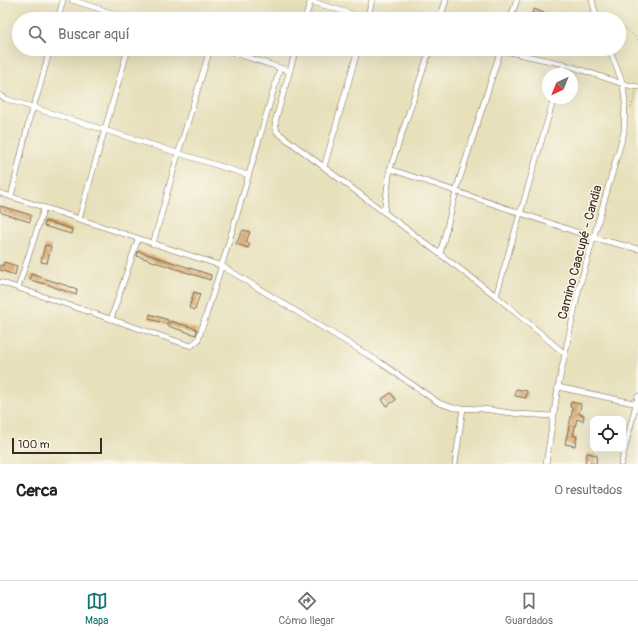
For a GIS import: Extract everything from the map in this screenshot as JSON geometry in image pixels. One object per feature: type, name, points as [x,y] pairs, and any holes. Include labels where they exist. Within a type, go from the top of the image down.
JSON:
[{"type":"street","points":[[60,12],[63,0]]},
{"type":"street","points":[[72,0],[109,12]]},
{"type":"street","points":[[369,12],[372,0]]},
{"type":"street","points":[[442,12],[446,0]]},
{"type":"street","points":[[512,12],[516,0]]},
{"type":"street","points":[[592,0],[595,12]]},
{"type":"street","points":[[307,12],[310,1],[345,12]]},
{"type":"street","points":[[11,197],[30,116],[48,56]]},
{"type":"street","points":[[79,219],[126,56]]},
{"type":"street","points":[[153,244],[178,154],[208,56]]},
{"type":"street","points":[[243,56],[290,71]]},
{"type":"street","points":[[294,56],[275,122],[277,132],[496,296],[565,354]]},
{"type":"street","points":[[324,167],[356,56]]},
{"type":"street","points":[[384,212],[390,169],[428,56]]},
{"type":"street","points":[[440,254],[456,191],[497,56]]},
{"type":"street","points":[[529,56],[564,64],[623,84],[638,87]]},
{"type":"street","name":"Camino Caacupé - Candia","points":[[546,464],[558,388],[579,288],[624,132],[625,102],[623,84],[612,56]]},
{"type":"street","points":[[563,68],[564,64]]},
{"type":"street","points":[[0,282],[191,346],[198,340],[222,266],[280,68]]},
{"type":"street","points":[[0,95],[6,100],[248,175]]},
{"type":"street","points":[[496,296],[552,104]]},
{"type":"street","points":[[390,169],[594,238],[638,249]]},
{"type":"street","points":[[0,193],[222,266],[381,364],[439,404],[454,408],[483,409],[520,414],[553,416]]},
{"type":"street","points":[[18,288],[44,208]]},
{"type":"street","points":[[111,319],[138,239]]},
{"type":"street","points":[[558,388],[637,403]]},
{"type":"street","points":[[621,464],[638,396]]},
{"type":"street","points":[[455,464],[463,408]]},
{"type":"path","points":[[626,30],[638,40]]},
{"type":"path","points":[[631,109],[638,87]]},
{"type":"building","points":[[534,9],[542,12],[532,12]]},
{"type":"building","points":[[0,206],[31,215],[30,222],[2,213],[0,211]]},
{"type":"building","points":[[45,221],[72,229],[71,234],[44,226]]},
{"type":"building","points":[[243,230],[250,232],[246,242],[250,244],[248,248],[236,244]]},
{"type":"building","points":[[45,245],[51,246],[47,263],[41,262]]},
{"type":"building","points":[[138,251],[211,275],[210,280],[137,256]]},
{"type":"building","points":[[4,262],[17,266],[15,275],[0,270],[0,265],[3,266]]},
{"type":"building","points":[[31,274],[77,289],[76,295],[30,280]]},
{"type":"building","points":[[194,292],[200,294],[195,310],[189,308]]},
{"type":"building","points":[[150,314],[168,320],[167,324],[149,319]]},
{"type":"building","points":[[170,321],[197,329],[196,335],[168,326]]},
{"type":"building","points":[[516,389],[527,391],[526,398],[515,396]]},
{"type":"building","points":[[391,393],[396,400],[386,406],[382,399]]},
{"type":"building","points":[[571,402],[581,404],[579,414],[584,415],[583,421],[577,419],[573,436],[577,436],[575,446],[565,444],[573,408],[570,407]]},
{"type":"building","points":[[587,453],[597,455],[596,464],[585,462]]}]
